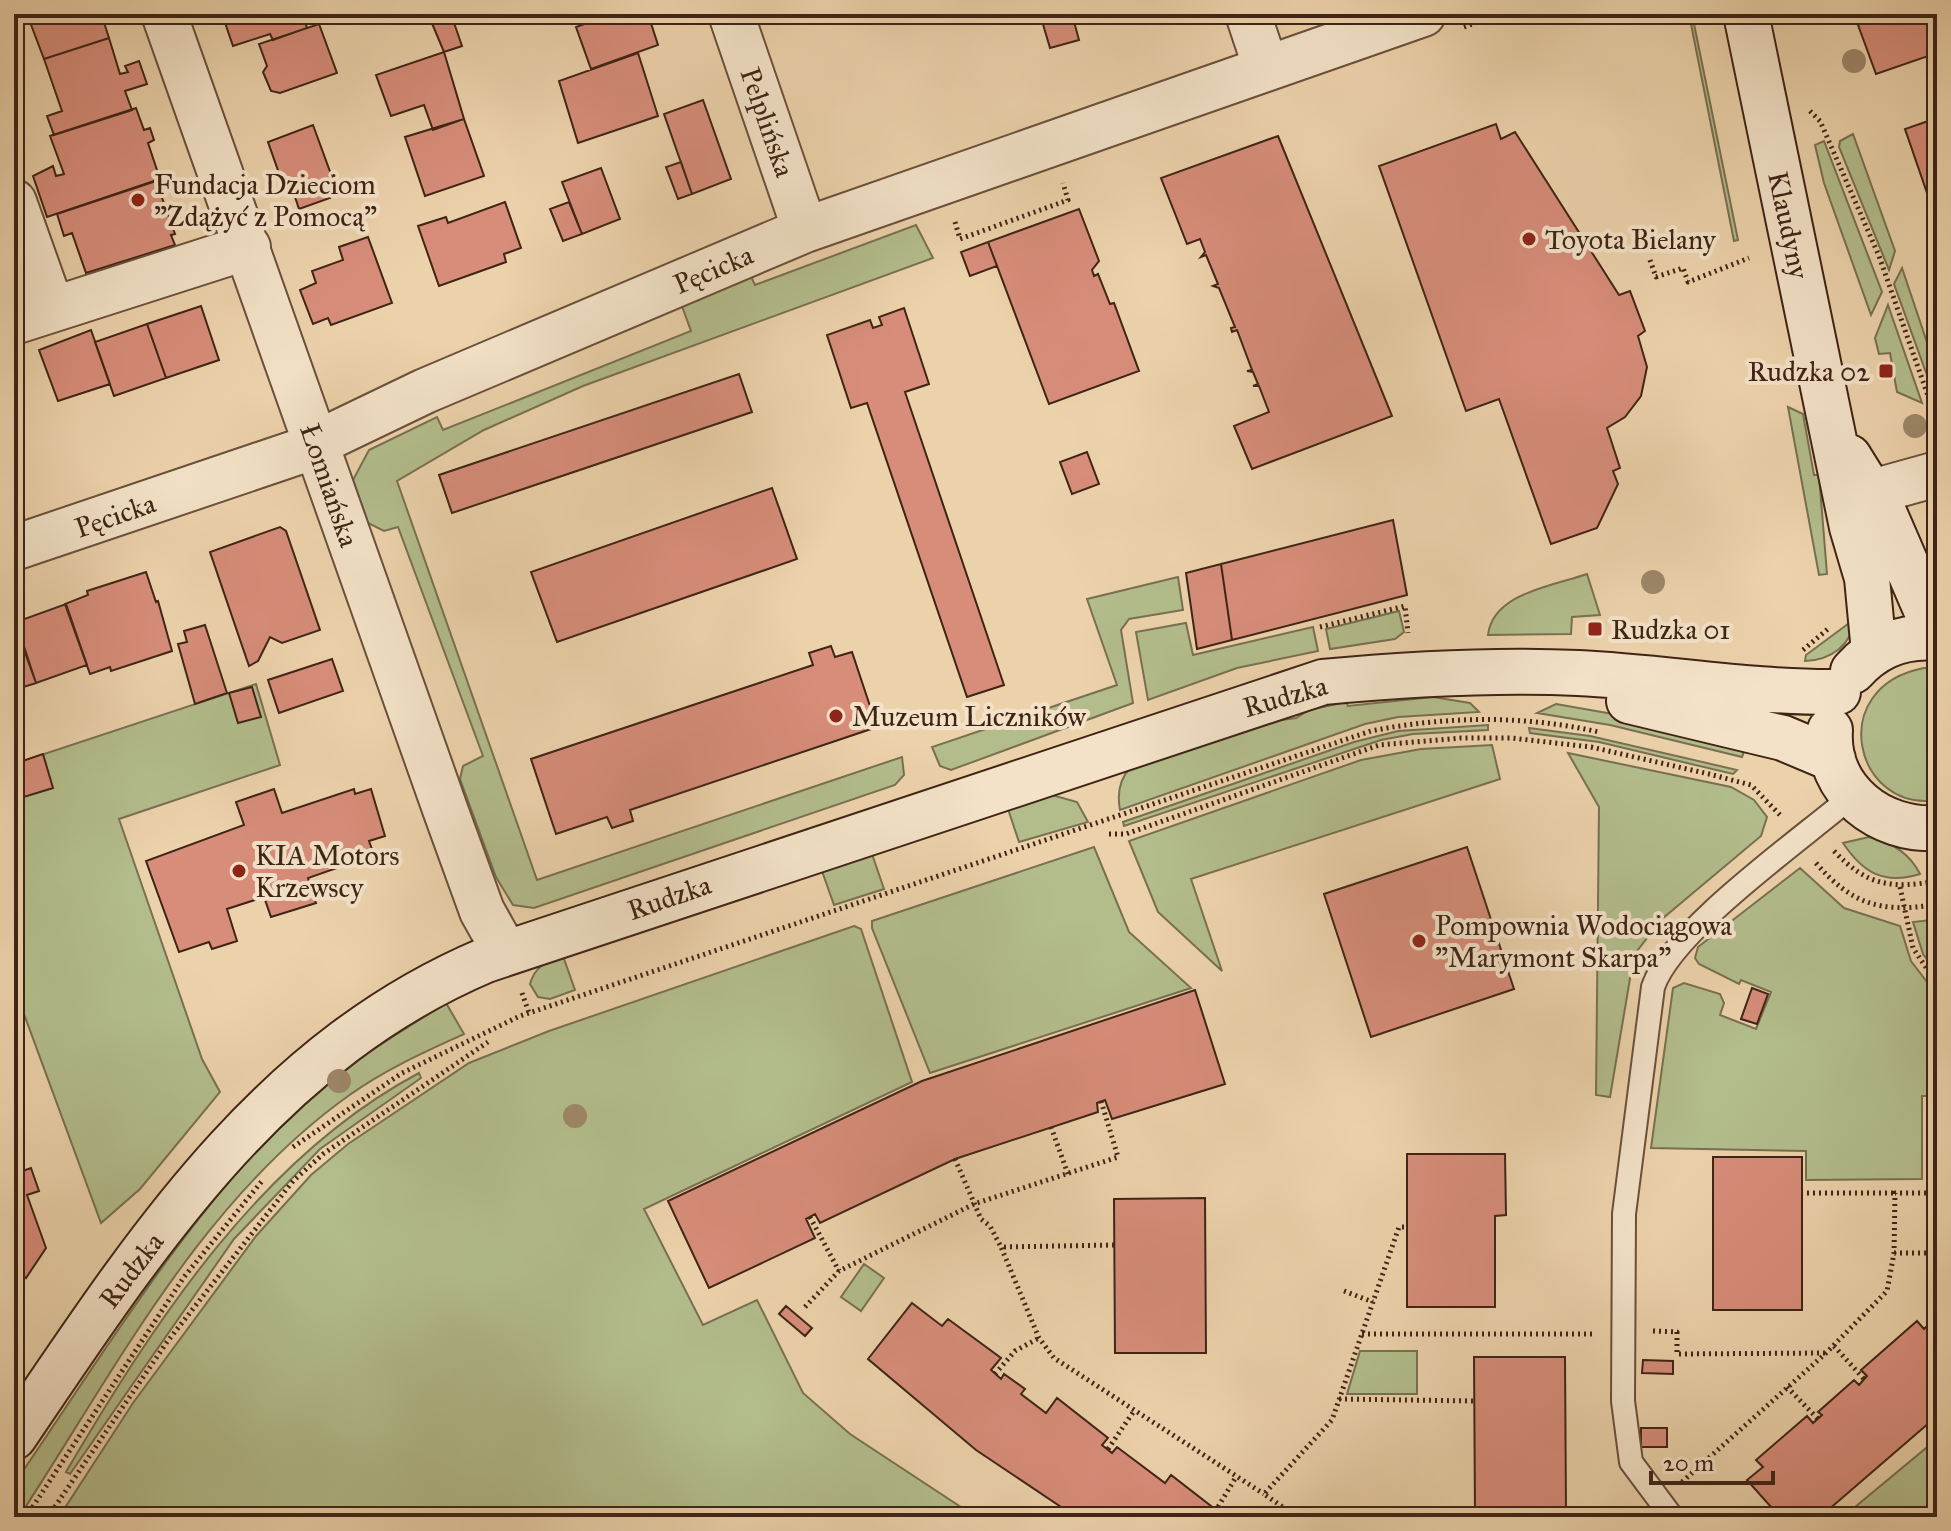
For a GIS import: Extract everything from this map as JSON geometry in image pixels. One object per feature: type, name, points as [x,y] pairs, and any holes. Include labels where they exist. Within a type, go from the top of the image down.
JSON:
[{"type":"street","name":"Łomiańska","points":[[164,14],[482,911],[505,952]]},
{"type":"street","name":"Pelplińska","points":[[731,14],[805,230]]},
{"type":"street","points":[[1248,14],[1266,68]]},
{"type":"street","name":"Pęcicka","points":[[14,548],[315,444],[425,391],[805,230],[1423,14]]},
{"type":"street","name":"Klaudyny","points":[[1746,14],[1835,435],[1859,495],[1874,652]]},
{"type":"street","points":[[14,202],[33,316],[248,247]]},
{"type":"street","points":[[1859,495],[1937,474]]},
{"type":"street","name":"Klaudyny","points":[[1859,495],[1885,515],[1937,637]]},
{"type":"street","points":[[1842,778],[1831,713],[1838,692],[1848,677],[1874,652],[1910,638],[1937,637]]},
{"type":"street","name":"Rudzka","points":[[14,1437],[99,1312],[208,1169],[261,1110],[324,1056],[385,1011],[429,986],[505,952],[1323,682],[1433,672],[1577,673],[1769,691],[1838,692]]},
{"type":"street","name":"Rudzka","points":[[1510,674],[1762,732],[1842,778],[1867,810],[1895,824],[1937,828]]},
{"type":"lane","points":[[1666,1510],[1631,1462],[1623,1401],[1624,1214],[1649,1016],[1658,971],[1684,937],[1842,778]]},
{"type":"path","points":[[1758,72],[1804,105],[1820,121],[1879,256],[1937,432]]},
{"type":"path","points":[[1650,260],[1656,277],[1683,268],[1688,282],[1749,258]]},
{"type":"path","points":[[1320,627],[1405,606],[1409,629],[1405,638]]},
{"type":"path","points":[[1797,655],[1831,626]]},
{"type":"path","points":[[289,1150],[402,1073],[511,1020],[1371,731],[1425,721],[1508,719],[1602,732]]},
{"type":"path","points":[[1109,834],[1126,834],[1379,745],[1461,738],[1511,738],[1591,747],[1742,783],[1762,794],[1783,819]]},
{"type":"path","points":[[1828,845],[1860,873],[1900,887],[1937,881]]},
{"type":"path","points":[[1810,856],[1834,883],[1874,906],[1904,909],[1933,905]]},
{"type":"path","points":[[1900,887],[1916,956],[1937,984]]},
{"type":"path","points":[[48,1517],[167,1342],[293,1181],[323,1154],[488,1042]]},
{"type":"path","points":[[14,1092],[21,1107]]},
{"type":"path","points":[[805,1307],[839,1271],[974,1204],[1118,1157],[1101,1101]]},
{"type":"path","points":[[1051,1127],[1068,1174]]},
{"type":"path","points":[[955,1159],[974,1204],[1001,1247],[1039,1338],[1054,1358],[1297,1517]]},
{"type":"path","points":[[26,1517],[184,1277],[270,1172]]},
{"type":"path","points":[[1801,1193],[1937,1193]]},
{"type":"path","points":[[1666,1510],[1706,1458],[1834,1346],[1887,1291],[1894,1253],[1895,1193]]},
{"type":"path","points":[[810,1217],[839,1271]]},
{"type":"path","points":[[1264,1494],[1332,1420],[1399,1227],[1407,1227]]},
{"type":"path","points":[[1001,1247],[1114,1245]]},
{"type":"path","points":[[1894,1253],[1937,1253]]},
{"type":"path","points":[[1344,1291],[1373,1302]]},
{"type":"path","points":[[1623,1330],[1677,1332],[1677,1354],[1826,1353]]},
{"type":"path","points":[[995,1374],[1015,1351],[1039,1338]]},
{"type":"path","points":[[1834,1346],[1864,1379]]},
{"type":"path","points":[[1787,1387],[1818,1419]]},
{"type":"path","points":[[1339,1399],[1474,1401]]},
{"type":"path","points":[[1108,1449],[1134,1411]]},
{"type":"path","points":[[1212,1517],[1236,1477]]},
{"type":"green space","points":[[1689,14],[1692,14],[1738,240],[1734,241]]},
{"type":"green space","points":[[1853,134],[1895,251],[1889,270],[1839,147],[1840,141]]},
{"type":"green space","points":[[1824,141],[1882,292],[1871,315],[1824,183],[1815,145]]},
{"type":"green space","points":[[916,225],[933,258],[583,386],[484,430],[397,481],[537,880],[902,757],[904,775],[895,785],[534,908],[513,905],[496,877],[460,779],[463,766],[483,756],[398,527],[384,531],[368,523],[353,480],[369,450],[437,417],[443,430],[691,331],[679,298],[749,272],[755,285]]},
{"type":"green space","points":[[1902,268],[1937,372],[1937,403],[1894,284]]},
{"type":"green space","points":[[1888,305],[1922,403],[1897,392],[1890,353],[1879,354],[1875,338]]},
{"type":"green space","points":[[1788,407],[1803,414],[1814,475],[1819,475],[1827,574],[1819,575]]},
{"type":"green space","points":[[1587,574],[1600,615],[1572,617],[1571,634],[1488,635],[1492,621],[1513,600]]},
{"type":"green space","points":[[1178,577],[1183,610],[1129,619],[1121,630],[1133,703],[951,770],[940,766],[932,747],[1117,685],[1087,599]]},
{"type":"green space","points":[[1399,611],[1404,632],[1395,639],[1330,649],[1326,629]]},
{"type":"green space","points":[[1856,618],[1850,636],[1839,649],[1824,658],[1805,661],[1806,655]]},
{"type":"green space","points":[[1186,623],[1193,655],[1313,627],[1318,651],[1237,668],[1148,700],[1136,632]]},
{"type":"green space","points":[[1924,668],[1937,668],[1937,800],[1909,799],[1886,788],[1870,769],[1862,746],[1863,722],[1872,698],[1892,680]]},
{"type":"green space","points":[[256,684],[280,765],[119,819],[202,1059],[220,1092],[140,1189],[101,1223],[14,987],[14,764]]},
{"type":"green space","points":[[1433,697],[1470,703],[1479,712],[1398,717],[1365,724],[1120,810],[1120,788],[1130,768],[1258,723],[1296,718],[1309,710],[1346,702],[1348,706]]},
{"type":"green space","points":[[1556,704],[1630,717],[1746,746],[1742,757],[1610,725],[1537,713]]},
{"type":"green space","points":[[1488,725],[1488,730],[1413,734],[1381,740],[1124,826],[1123,822],[1354,742],[1398,731]]},
{"type":"green space","points":[[1529,728],[1590,736],[1737,770],[1733,774],[1599,742],[1530,733]]},
{"type":"green space","points":[[1492,745],[1500,779],[1191,879],[1222,971],[1158,912],[1129,841],[1361,760],[1421,749]]},
{"type":"green space","points":[[1568,753],[1731,787],[1754,800],[1767,817],[1761,836],[1662,919],[1634,955],[1610,1097],[1596,1095],[1599,807]]},
{"type":"green space","points":[[1052,795],[1077,802],[1088,822],[1019,842],[1008,809]]},
{"type":"green space","points":[[1869,837],[1899,850],[1911,860],[1920,874],[1885,877],[1867,869],[1843,843]]},
{"type":"green space","points":[[1094,847],[1129,932],[1191,988],[930,1073],[872,928],[872,921]]},
{"type":"green space","points":[[872,854],[884,889],[834,905],[822,871]]},
{"type":"green space","points":[[1800,868],[1844,908],[1900,926],[1911,961],[1937,995],[1937,1096],[1922,1096],[1922,1179],[1806,1180],[1806,1151],[1651,1148],[1673,988],[1684,983],[1720,994],[1724,1003],[1720,1015],[1756,1029],[1771,992],[1741,980],[1739,984],[1699,964],[1695,958],[1698,947]]},
{"type":"green space","points":[[1931,920],[1937,941],[1937,972],[1923,954],[1913,922]]},
{"type":"green space","points":[[854,926],[861,929],[912,1082],[644,1209],[703,1325],[757,1300],[803,1393],[850,1434],[976,1517],[59,1517],[133,1403],[256,1236],[311,1175],[348,1144],[469,1063],[549,1031]]},
{"type":"green space","points":[[563,956],[575,990],[550,999],[538,997],[530,984],[535,973],[546,963]]},
{"type":"green space","points":[[446,1003],[464,1034],[420,1054],[351,1094],[298,1136],[250,1183],[206,1234],[128,1345],[19,1517],[14,1517],[14,1484],[149,1286],[222,1190],[319,1089],[372,1050]]},
{"type":"green space","points":[[419,1073],[421,1078],[320,1149],[234,1239],[70,1474],[66,1472],[136,1358],[175,1302],[261,1196],[310,1150],[362,1108]]},
{"type":"green space","points":[[864,1264],[884,1278],[861,1311],[841,1297]]},
{"type":"green space","points":[[1360,1351],[1417,1351],[1417,1394],[1347,1394]]},
{"type":"green space","points":[[1937,1439],[1937,1517],[1843,1517]]},
{"type":"building","points":[[27,14],[97,14],[102,16],[109,38],[44,59]]},
{"type":"building","points":[[222,14],[302,14],[307,28],[273,40],[270,34],[233,46]]},
{"type":"building","points":[[429,14],[452,14],[431,21]]},
{"type":"building","points":[[451,14],[462,46],[444,52],[431,21]]},
{"type":"building","points":[[612,14],[648,14],[658,45],[591,69],[576,27]]},
{"type":"building","points":[[1040,14],[1072,14],[1079,40],[1050,48]]},
{"type":"building","points":[[1854,14],[1924,14],[1937,53],[1876,74]]},
{"type":"building","points":[[319,24],[337,73],[280,93],[271,91],[263,72],[267,66],[259,44]]},
{"type":"building","points":[[109,38],[120,74],[128,72],[125,66],[139,61],[147,84],[125,91],[132,110],[54,135],[47,116],[62,111],[44,59]]},
{"type":"building","points":[[444,52],[464,119],[433,130],[424,105],[391,116],[376,75]]},
{"type":"building","points":[[638,53],[658,116],[578,143],[559,81]]},
{"type":"building","points":[[703,100],[731,179],[692,194],[664,114]]},
{"type":"building","points":[[136,108],[144,130],[150,128],[154,140],[148,143],[160,179],[47,217],[33,176],[53,166],[56,176],[64,174],[50,136]]},
{"type":"building","points":[[1937,118],[1937,219],[1936,219],[1905,129]]},
{"type":"building","points":[[464,119],[484,176],[425,196],[405,137]]},
{"type":"building","points":[[1496,124],[1501,139],[1515,132],[1619,295],[1630,291],[1645,331],[1638,336],[1647,367],[1641,396],[1625,417],[1607,428],[1620,468],[1613,471],[1618,484],[1597,528],[1551,544],[1499,399],[1466,411],[1379,166]]},
{"type":"building","points":[[313,125],[332,177],[323,179],[330,198],[299,209],[293,191],[286,193],[268,142]]},
{"type":"building","points":[[1278,136],[1392,416],[1252,469],[1234,426],[1269,412],[1259,386],[1253,386],[1258,384],[1253,372],[1247,371],[1252,370],[1237,330],[1232,332],[1231,328],[1235,327],[1219,288],[1213,286],[1218,284],[1206,255],[1201,257],[1205,252],[1200,239],[1187,244],[1161,178]]},
{"type":"building","points":[[681,162],[692,194],[678,199],[666,167]]},
{"type":"building","points":[[601,168],[620,219],[582,234],[562,182]]},
{"type":"building","points":[[156,181],[175,234],[171,235],[175,245],[86,273],[72,233],[64,236],[57,214]]},
{"type":"building","points":[[505,202],[521,248],[504,254],[506,262],[439,286],[418,226],[446,217],[448,223]]},
{"type":"building","points":[[569,202],[582,234],[563,241],[550,209]]},
{"type":"building","points":[[1079,209],[1099,261],[1092,270],[1094,276],[1098,274],[1110,304],[1114,303],[1139,371],[1049,404],[988,242]]},
{"type":"building","points":[[368,237],[392,303],[331,325],[328,318],[313,324],[300,290],[316,283],[312,271],[343,260],[339,247]]},
{"type":"building","points":[[988,242],[997,266],[970,276],[961,252]]},
{"type":"building","points":[[201,306],[219,360],[166,378],[147,324]]},
{"type":"building","points":[[904,308],[929,384],[905,392],[1004,685],[967,697],[867,403],[851,408],[827,335],[870,320],[873,328],[882,325],[879,317]]},
{"type":"building","points":[[147,324],[166,378],[114,396],[95,342]]},
{"type":"building","points":[[91,330],[110,384],[58,401],[39,350]]},
{"type":"building","points":[[739,374],[752,412],[452,513],[439,475]]},
{"type":"building","points":[[1087,452],[1099,484],[1072,494],[1060,462]]},
{"type":"building","points":[[772,488],[797,559],[557,642],[531,572]]},
{"type":"building","points":[[1393,520],[1407,595],[1232,640],[1221,564]]},
{"type":"building","points":[[280,527],[286,531],[320,630],[282,643],[270,637],[258,661],[249,666],[210,552]]},
{"type":"building","points":[[1221,564],[1232,640],[1197,649],[1186,573]]},
{"type":"building","points":[[146,572],[172,651],[111,671],[110,667],[90,674],[65,604],[88,595],[87,591]]},
{"type":"building","points":[[66,604],[87,665],[36,683],[16,622]]},
{"type":"building","points":[[14,622],[36,683],[14,690]]},
{"type":"building","points":[[205,625],[227,693],[195,704],[178,644],[187,642],[184,631]]},
{"type":"building","points":[[831,646],[835,657],[852,652],[877,727],[630,810],[633,821],[612,828],[607,817],[556,834],[531,759],[813,665],[809,653]]},
{"type":"building","points":[[332,659],[343,691],[279,713],[268,680]]},
{"type":"building","points":[[252,687],[261,717],[238,723],[229,693]]},
{"type":"building","points":[[43,754],[53,788],[14,800],[14,764]]},
{"type":"building","name":"KIA Motors Krzewscy","points":[[274,789],[282,813],[354,789],[355,794],[371,789],[385,836],[369,841],[377,863],[371,856],[308,878],[316,903],[271,917],[264,897],[227,909],[237,941],[212,949],[209,942],[179,952],[146,861],[244,825],[236,802]]},
{"type":"building","name":"Pompownia Wodociągowa \"Marymont Skarpa\"","points":[[1467,847],[1514,989],[1371,1037],[1324,894]]},
{"type":"building","points":[[1752,988],[1768,994],[1757,1024],[1741,1019]]},
{"type":"building","points":[[1195,990],[1225,1084],[1112,1119],[1105,1100],[1097,1103],[1098,1112],[955,1159],[820,1223],[815,1214],[806,1219],[815,1238],[709,1288],[668,1201],[922,1081]]},
{"type":"building","points":[[1927,1122],[1937,1122],[1937,1193],[1936,1186],[1927,1186]]},
{"type":"building","points":[[1407,1154],[1505,1154],[1506,1215],[1495,1216],[1495,1307],[1407,1307]]},
{"type":"building","points":[[1713,1157],[1802,1157],[1802,1310],[1713,1310]]},
{"type":"building","points":[[31,1168],[39,1191],[27,1195],[46,1248],[26,1278],[14,1270],[14,1174]]},
{"type":"building","points":[[1937,1197],[1937,1246],[1930,1246],[1930,1198]]},
{"type":"building","points":[[1205,1198],[1206,1353],[1115,1353],[1114,1199]]},
{"type":"building","points":[[1927,1259],[1937,1259],[1937,1416],[1820,1517],[1780,1517],[1747,1480],[1763,1467],[1756,1460],[1807,1416],[1813,1423],[1822,1415],[1818,1412],[1854,1380],[1859,1385],[1867,1376],[1861,1370],[1917,1321],[1924,1329],[1934,1319],[1934,1293],[1927,1293]]},
{"type":"building","points":[[912,1303],[942,1326],[948,1319],[1001,1358],[991,1370],[1001,1379],[1004,1374],[1025,1389],[1021,1394],[1046,1413],[1057,1398],[1108,1438],[1102,1445],[1112,1453],[1117,1447],[1165,1483],[1171,1475],[1211,1506],[1206,1513],[1211,1517],[1076,1517],[976,1450],[868,1359]]},
{"type":"building","points":[[786,1306],[812,1328],[805,1336],[779,1314]]},
{"type":"building","points":[[1474,1357],[1565,1357],[1566,1511],[1475,1512]]},
{"type":"building","points":[[1643,1360],[1673,1361],[1673,1374],[1642,1373]]},
{"type":"building","points":[[1641,1428],[1667,1428],[1667,1447],[1641,1447]]},
{"type":"place","name":"Fundacja Dzieciom \"Zdążyć z Pomocą\"","points":[[138,200]]},
{"type":"place","name":"Toyota Bielany","points":[[1529,239]]},
{"type":"place","name":"Rudzka 02","points":[[1886,371]]},
{"type":"place","name":"Rudzka 01","points":[[1595,629]]},
{"type":"place","name":"Muzeum Liczników","points":[[836,716]]},
{"type":"place","name":"KIA Motors Krzewscy","points":[[239,871]]},
{"type":"place","name":"Pompownia Wodociągowa \"Marymont Skarpa\"","points":[[1419,941]]}]
